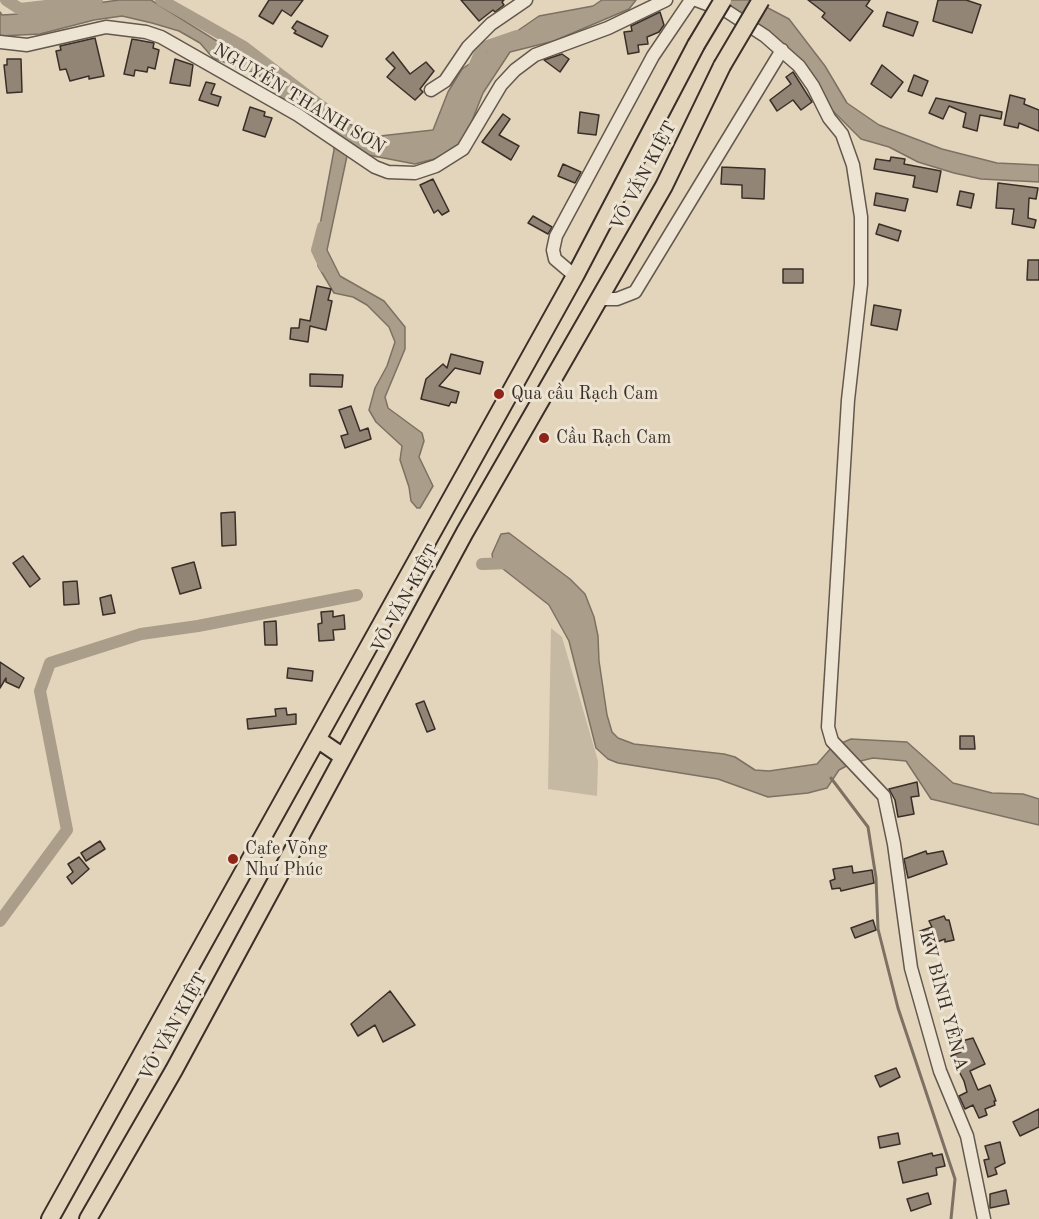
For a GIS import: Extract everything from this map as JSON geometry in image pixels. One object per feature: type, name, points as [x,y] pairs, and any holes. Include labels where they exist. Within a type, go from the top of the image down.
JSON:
[{"type":"main road","name":"VÕ VĂN KIỆT","points":[[88,1219],[174,1070],[471,521],[664,186],[722,66],[761,0]]},
{"type":"main road","name":"VÕ VĂN KIỆT","points":[[50,1219],[576,276],[696,45],[725,6]]},
{"type":"main road","points":[[317,739],[342,756]]},
{"type":"street","points":[[431,90],[445,81],[468,47],[491,24],[526,0]]},
{"type":"street","name":"NGUYỄN THANH SƠN","points":[[0,42],[27,45],[106,27],[146,32],[161,37],[329,134],[354,154],[388,172],[415,173],[436,166],[463,149],[501,85],[527,61],[548,49],[608,28],[666,0]]},
{"type":"street","points":[[576,276],[555,259],[553,250],[556,236],[653,57],[691,0]]},
{"type":"street","points":[[599,299],[617,299],[635,292],[782,50],[725,6],[696,0]]},
{"type":"street","name":"KV BÌNH YÊN A","points":[[782,50],[804,73],[826,114],[845,140],[854,173],[861,217],[861,284],[848,399],[828,718],[832,741],[884,796],[894,844],[911,968],[940,1071],[967,1136],[984,1219]]},
{"type":"shaded area","points":[[119,0],[151,0],[371,137],[433,130],[448,92],[462,69],[539,16],[593,6],[602,0],[636,0],[629,9],[554,41],[510,52],[483,93],[464,141],[438,158],[415,164],[368,155],[350,142],[327,250],[340,276],[384,301],[405,327],[405,349],[385,397],[388,408],[422,433],[424,441],[419,457],[433,486],[420,508],[417,508],[411,501],[400,460],[402,446],[376,422],[369,410],[375,388],[387,366],[395,342],[389,327],[367,305],[353,297],[334,293],[318,266],[320,225],[334,150],[331,121],[269,94],[259,75],[213,58],[200,43],[179,31],[152,23],[122,16],[94,20],[40,34],[0,36],[0,12],[2,15],[18,14]]},
{"type":"shaded area","points":[[712,0],[753,0],[789,19],[825,66],[847,103],[879,125],[942,149],[997,163],[1039,165],[1039,182],[981,179],[954,173],[918,162],[889,147],[861,139],[825,103],[800,65]]},
{"type":"shaded area","points":[[509,533],[570,579],[585,594],[598,636],[599,661],[607,715],[612,732],[618,738],[634,744],[724,754],[735,757],[755,770],[769,771],[817,764],[832,747],[851,739],[907,742],[953,783],[992,793],[1023,794],[1039,799],[1039,825],[931,799],[906,761],[873,758],[852,763],[839,770],[827,788],[808,793],[768,797],[718,779],[618,763],[608,759],[596,748],[569,641],[549,605],[493,561],[492,554],[501,534]]},
{"type":"shaded area","points":[[551,628],[562,637],[598,761],[597,796],[548,789]]},
{"type":"building","points":[[269,0],[303,0],[291,16],[282,10],[273,24],[259,16]]},
{"type":"building","points":[[461,0],[504,0],[502,2],[504,5],[479,21]]},
{"type":"building","points":[[808,0],[870,0],[866,6],[873,11],[850,41],[822,17],[825,13]]},
{"type":"building","points":[[938,0],[966,0],[981,5],[972,33],[933,21]]},
{"type":"building","points":[[660,12],[664,25],[659,32],[647,37],[648,44],[638,45],[639,52],[628,54],[624,32],[632,31],[631,26]]},
{"type":"building","points":[[887,12],[918,22],[913,36],[883,26]]},
{"type":"building","points":[[297,21],[328,36],[322,47],[294,33],[296,31],[292,28]]},
{"type":"building","points":[[95,38],[104,76],[89,79],[89,76],[70,81],[66,69],[60,70],[56,51],[61,50],[60,46]]},
{"type":"building","points":[[132,39],[154,43],[153,48],[159,50],[155,69],[148,67],[147,72],[135,70],[134,76],[124,74]]},
{"type":"building","points":[[393,52],[410,74],[426,62],[434,71],[420,89],[423,92],[415,100],[387,77],[395,68],[386,59]]},
{"type":"building","points":[[562,54],[569,59],[560,72],[544,60]]},
{"type":"building","points":[[7,59],[21,59],[22,92],[7,93],[4,65],[7,65]]},
{"type":"building","points":[[175,59],[193,65],[190,86],[170,83]]},
{"type":"building","points":[[882,65],[903,82],[891,98],[871,84]]},
{"type":"building","points":[[793,72],[812,102],[801,110],[793,100],[777,111],[770,100],[791,84],[786,77]]},
{"type":"building","points":[[914,75],[928,81],[922,96],[908,91]]},
{"type":"building","points":[[206,82],[215,84],[211,94],[221,97],[218,106],[199,100]]},
{"type":"building","points":[[1010,95],[1025,99],[1024,104],[1039,110],[1039,131],[1019,123],[1018,128],[1004,125]]},
{"type":"building","points":[[936,98],[1002,112],[1001,119],[980,115],[977,131],[963,127],[966,113],[949,106],[943,119],[929,113]]},
{"type":"building","points":[[250,107],[265,112],[264,116],[272,118],[265,137],[243,130]]},
{"type":"building","points":[[580,112],[599,115],[596,135],[578,133]]},
{"type":"building","points":[[503,114],[510,119],[499,135],[519,146],[511,160],[482,142]]},
{"type":"building","points":[[891,157],[905,159],[904,164],[941,171],[937,192],[913,187],[915,176],[874,169],[876,159],[890,161]]},
{"type":"building","points":[[563,164],[581,172],[575,183],[558,176]]},
{"type":"building","points":[[722,167],[765,169],[764,199],[742,198],[742,185],[721,184]]},
{"type":"building","points":[[433,179],[449,211],[442,215],[438,210],[434,213],[420,185]]},
{"type":"building","points":[[998,183],[1038,188],[1036,199],[1029,198],[1028,218],[1036,220],[1034,228],[1012,224],[1014,209],[996,208]]},
{"type":"building","points":[[960,191],[974,194],[971,208],[957,205]]},
{"type":"building","points":[[876,193],[908,199],[905,211],[874,205]]},
{"type":"building","points":[[533,216],[552,227],[548,234],[528,223]]},
{"type":"building","points":[[879,224],[901,231],[898,241],[876,234]]},
{"type":"building","points":[[1028,260],[1039,260],[1039,280],[1027,280]]},
{"type":"building","points":[[783,269],[803,269],[803,283],[783,283]]},
{"type":"building","points":[[317,286],[331,289],[328,300],[332,301],[326,330],[310,326],[308,342],[290,339],[291,328],[299,328],[300,319],[310,321]]},
{"type":"building","points":[[874,305],[901,310],[897,330],[871,325]]},
{"type":"building","points":[[451,354],[483,362],[480,374],[455,368],[439,386],[459,392],[456,403],[451,402],[449,406],[421,399],[426,379],[443,364],[447,368]]},
{"type":"building","points":[[310,374],[343,375],[342,387],[310,386]]},
{"type":"building","points":[[351,406],[360,431],[368,428],[371,439],[345,448],[341,436],[348,434],[339,410]]},
{"type":"building","points":[[235,512],[236,545],[222,546],[221,513]]},
{"type":"building","points":[[23,556],[40,579],[30,587],[13,563]]},
{"type":"building","points":[[194,562],[201,588],[180,594],[172,568]]},
{"type":"building","points":[[77,581],[79,604],[64,605],[63,582]]},
{"type":"building","points":[[111,595],[115,613],[103,615],[100,598]]},
{"type":"building","points":[[333,611],[333,617],[344,615],[345,629],[333,630],[334,640],[319,641],[318,624],[322,623],[321,612]]},
{"type":"building","points":[[276,621],[277,645],[265,645],[264,622]]},
{"type":"building","points":[[0,662],[24,678],[19,688],[6,682],[6,678],[0,688]]},
{"type":"building","points":[[288,668],[313,671],[312,681],[287,678]]},
{"type":"building","points":[[424,701],[435,729],[427,732],[416,704]]},
{"type":"building","points":[[286,708],[287,715],[296,714],[296,724],[248,729],[247,719],[276,716],[275,709]]},
{"type":"building","points":[[960,736],[974,736],[975,749],[960,749]]},
{"type":"building","points":[[917,782],[919,796],[911,797],[914,814],[898,817],[895,800],[889,789]]},
{"type":"building","points":[[100,841],[105,849],[86,861],[81,853]]},
{"type":"building","points":[[926,851],[927,854],[943,851],[947,864],[908,878],[904,859]]},
{"type":"building","points":[[79,857],[89,869],[72,884],[67,877],[73,872],[68,864]]},
{"type":"building","points":[[852,866],[853,873],[872,870],[874,883],[841,891],[840,888],[832,889],[830,881],[835,879],[833,869]]},
{"type":"building","points":[[944,916],[946,920],[949,920],[954,940],[945,942],[945,939],[926,946],[920,931],[932,927],[929,921]]},
{"type":"building","points":[[873,920],[876,930],[855,938],[851,928]]},
{"type":"building","points":[[390,991],[415,1025],[383,1042],[375,1025],[358,1036],[351,1024]]},
{"type":"building","points":[[973,1038],[985,1064],[970,1071],[978,1090],[990,1085],[996,1101],[994,1101],[995,1105],[985,1109],[987,1115],[979,1118],[973,1105],[965,1109],[959,1096],[967,1092],[951,1056],[965,1050],[962,1041]]},
{"type":"building","points":[[896,1068],[900,1077],[880,1087],[875,1076]]},
{"type":"building","points":[[1039,1109],[1039,1127],[1020,1136],[1013,1122]]},
{"type":"building","points":[[898,1133],[900,1144],[880,1148],[878,1137]]},
{"type":"building","points":[[1000,1142],[1005,1163],[995,1168],[997,1174],[988,1177],[984,1160],[989,1159],[985,1146]]},
{"type":"building","points":[[932,1153],[933,1156],[942,1154],[945,1166],[936,1168],[937,1175],[903,1183],[898,1162]]},
{"type":"building","points":[[1006,1190],[1009,1204],[990,1208],[990,1194]]},
{"type":"building","points":[[928,1193],[931,1204],[911,1211],[907,1199]]},
{"type":"waterway","points":[[6,0],[20,9],[97,0]]},
{"type":"waterway","points":[[161,0],[244,47],[334,116]]},
{"type":"waterway","points":[[472,72],[482,48],[517,36]]},
{"type":"waterway","points":[[323,227],[317,250],[325,267]]},
{"type":"waterway","points":[[482,564],[511,563]]},
{"type":"waterway","points":[[0,921],[67,830],[40,691],[50,663],[141,634],[198,626],[357,595]]},
{"type":"waterway","points":[[831,778],[868,827],[876,878],[878,929],[898,1008],[955,1179],[951,1219]]},
{"type":"place","name":"Qua cầu Rạch Cam","points":[[499,394]]},
{"type":"place","name":"Cầu Rạch Cam","points":[[544,438]]},
{"type":"place","name":"Cafe Võng Như Phúc","points":[[233,859]]}]
